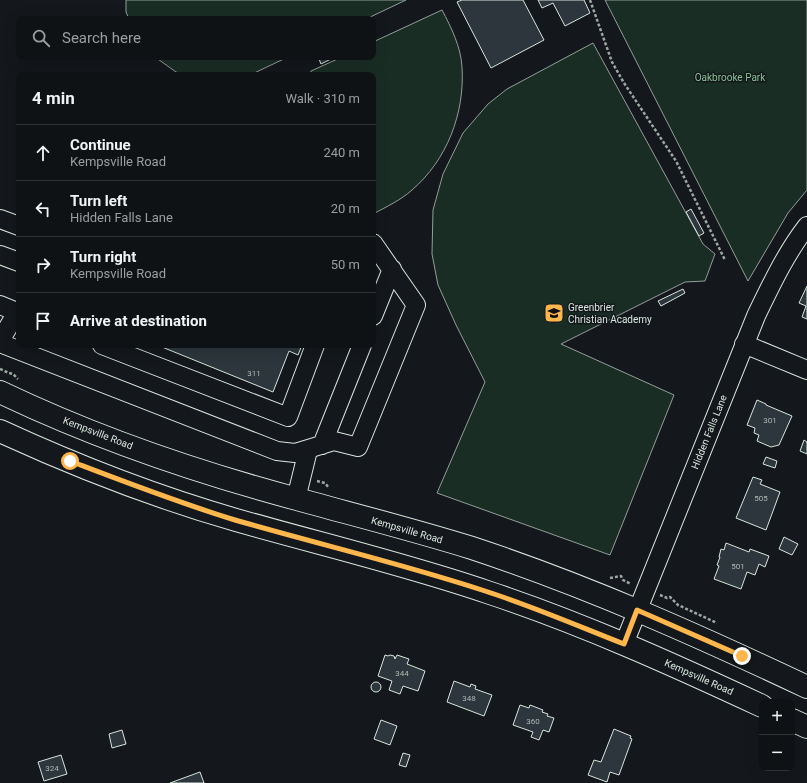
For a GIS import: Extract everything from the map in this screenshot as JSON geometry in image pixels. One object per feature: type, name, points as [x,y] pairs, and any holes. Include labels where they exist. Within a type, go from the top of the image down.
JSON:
[{"type":"main road","name":"Kempsville Road","points":[[0,392],[71,422],[156,455],[216,476],[470,548],[525,566],[696,635],[807,687]]},
{"type":"main road","name":"Kempsville Road","points":[[0,431],[70,461],[152,492],[234,519],[425,572],[542,611],[704,678],[759,705]]},
{"type":"main road","points":[[795,721],[807,727]]},
{"type":"street","points":[[0,219],[16,225]]},
{"type":"street","name":"Hidden Falls Lane","points":[[624,644],[756,316],[774,279],[799,236],[807,226]]},
{"type":"street","points":[[16,313],[0,342],[277,451],[295,453],[334,441],[358,447],[416,305],[376,247]]},
{"type":"street","points":[[0,255],[16,261]]},
{"type":"street","points":[[376,309],[392,269]]},
{"type":"street","points":[[0,305],[16,309]]},
{"type":"street","points":[[744,344],[807,370]]},
{"type":"street","points":[[110,348],[288,417],[314,348]]},
{"type":"street","points":[[296,499],[315,448],[361,348]]},
{"type":"path","points":[[590,0],[612,62],[624,83],[676,161],[725,260]]},
{"type":"green space","points":[[126,0],[406,0],[372,16],[128,16],[126,12]]},
{"type":"green space","name":"Oakbrooke Park","points":[[605,0],[807,0],[807,190],[788,213],[748,281]]},
{"type":"green space","points":[[442,10],[452,30],[460,52],[462,84],[457,118],[444,150],[435,165],[412,190],[403,197],[376,212],[376,72],[311,72],[335,60],[376,60],[376,41]]},
{"type":"green space","points":[[593,43],[703,244],[715,254],[705,281],[685,282],[561,344],[674,395],[610,555],[437,493],[485,382],[456,325],[438,285],[432,254],[433,210],[443,174],[463,133],[488,104],[507,89]]},
{"type":"green space","points":[[159,60],[282,60],[256,72],[176,72]]},
{"type":"building","points":[[462,0],[523,0],[544,40],[491,68],[457,2]]},
{"type":"building","points":[[538,0],[584,0],[590,13],[565,26],[553,3],[542,8]]},
{"type":"building","points":[[319,60],[329,60],[321,64]]},
{"type":"building","points":[[691,209],[704,233],[699,236],[686,212]]},
{"type":"building","points":[[807,286],[807,319],[802,317],[806,306],[799,303]]},
{"type":"building","points":[[683,289],[685,293],[661,306],[658,301]]},
{"type":"building","points":[[164,348],[301,348],[298,355],[289,351],[273,392]]},
{"type":"building","points":[[757,400],[792,416],[779,445],[771,447],[757,441],[759,435],[754,433],[755,428],[747,425]]},
{"type":"building","points":[[804,440],[807,442],[807,454],[800,451]]},
{"type":"building","points":[[766,457],[777,461],[775,468],[763,464]]},
{"type":"building","points":[[753,477],[762,480],[760,484],[780,492],[766,530],[736,518]]},
{"type":"building","points":[[784,537],[798,544],[792,555],[779,549]]},
{"type":"building","points":[[726,543],[749,552],[750,549],[769,556],[765,567],[759,564],[755,575],[747,572],[741,589],[714,579],[719,566],[717,565],[721,549],[724,550]]},
{"type":"building","points":[[385,655],[394,656],[395,659],[397,655],[409,659],[407,664],[425,671],[418,691],[403,686],[400,694],[389,690],[392,681],[378,676]]},
{"type":"building","points":[[454,681],[470,687],[471,684],[476,686],[475,689],[492,695],[484,716],[447,702]]},
{"type":"building","points":[[374,682],[378,682],[380,683],[380,691],[374,692],[371,689],[371,685]]},
{"type":"building","points":[[520,705],[529,708],[530,705],[543,710],[542,712],[548,714],[547,716],[554,718],[549,732],[543,730],[539,740],[531,737],[533,732],[513,725]]},
{"type":"building","points":[[381,720],[397,726],[390,745],[374,739]]},
{"type":"building","points":[[614,729],[631,736],[630,738],[632,739],[619,775],[610,772],[607,782],[588,775],[594,760],[601,762]]},
{"type":"building","points":[[122,730],[126,744],[112,748],[109,734]]},
{"type":"building","points":[[403,753],[410,755],[406,767],[399,765]]},
{"type":"building","points":[[61,755],[67,774],[44,781],[38,762]]},
{"type":"building","points":[[200,772],[204,783],[170,783]]},
{"type":"place","name":"Greenbrier Christian Academy","points":[[554,313]]},
{"type":"route","points":[[70,461],[152,492],[234,519],[432,574],[487,592],[542,611],[624,644],[637,610],[742,656]]}]
